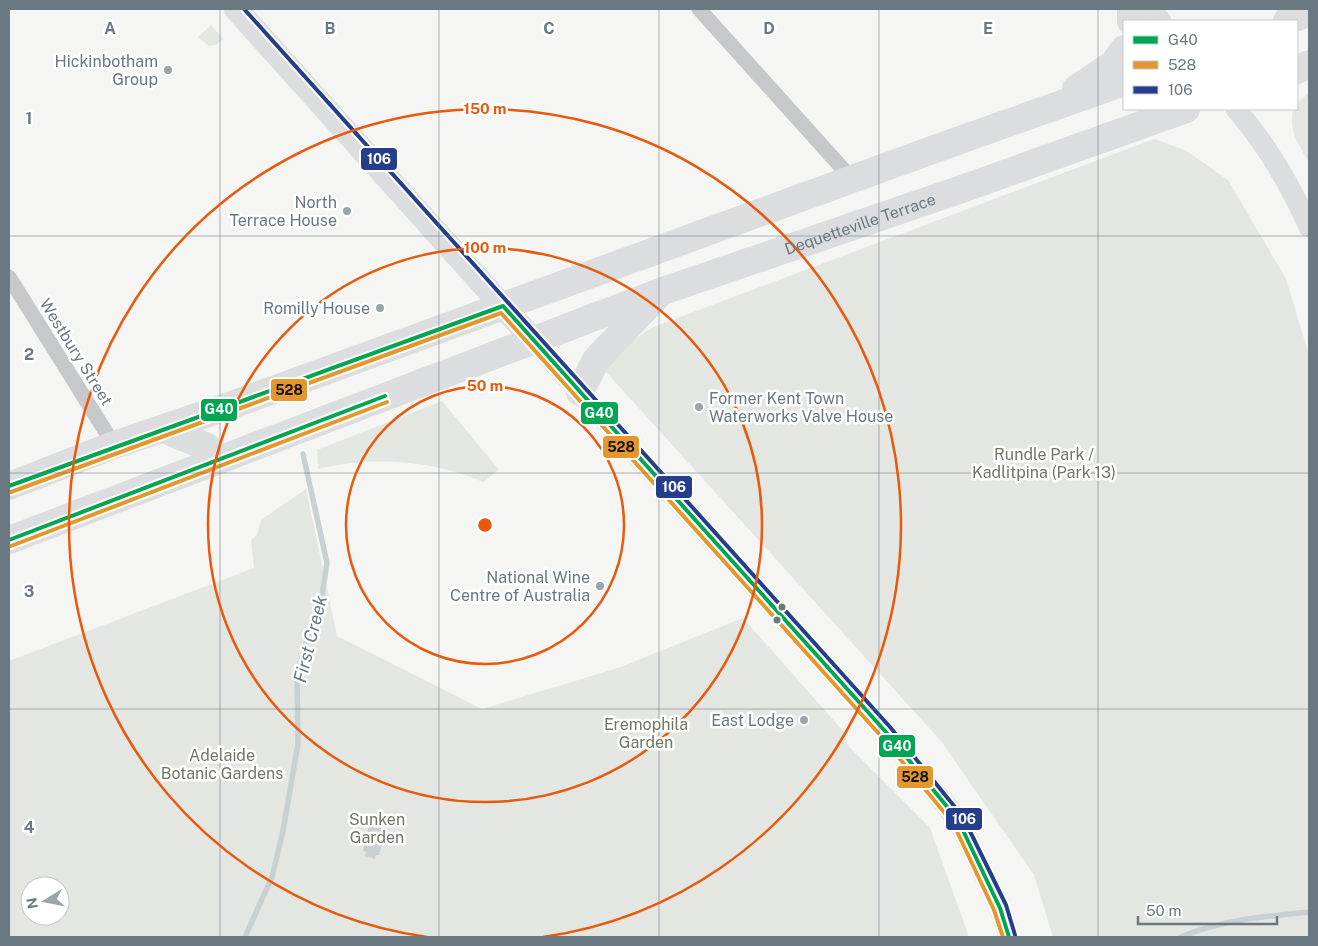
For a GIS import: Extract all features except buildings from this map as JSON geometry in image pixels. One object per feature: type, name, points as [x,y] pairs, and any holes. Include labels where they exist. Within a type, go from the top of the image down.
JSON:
[{"type":"highway","points":[[1289,20],[1309,12]]},
{"type":"highway","points":[[1041,112],[1113,64],[1123,50]]},
{"type":"highway","points":[[9,486],[114,445],[164,429],[1123,82]]},
{"type":"highway","name":"Dequetteville Terrace","points":[[9,540],[660,292],[962,189],[1183,110]]},
{"type":"highway","points":[[852,179],[870,219]]},
{"type":"highway","points":[[580,392],[596,360],[660,292]]},
{"type":"highway","points":[[164,429],[207,447],[218,459]]},
{"type":"main road","points":[[236,9],[885,731],[958,820],[1000,908],[1008,937]]},
{"type":"main road","points":[[1150,9],[1160,20]]},
{"type":"main road","points":[[1237,110],[1265,144],[1292,188],[1309,227]]},
{"type":"street","points":[[699,9],[852,179]]},
{"type":"street","name":"Westbury Street","points":[[9,277],[114,445]]},
{"type":"green space","points":[[211,25],[223,39],[216,45],[209,46],[198,37]]},
{"type":"green space","points":[[1309,93],[1309,163],[1293,131],[1293,110],[1298,110],[1298,102]]},
{"type":"green space","name":"Rundle Park / Kadlitpina (Park 13)","points":[[1154,139],[1185,150],[1228,180],[1286,279],[1309,355],[1309,937],[1053,937],[1034,875],[941,741],[606,372],[608,365],[618,353],[651,328]]},
{"type":"green space","points":[[442,401],[499,470],[483,482],[443,469],[402,462],[359,462],[318,469],[317,450]]},
{"type":"green space","name":"Adelaide Botanic Gardens","points":[[306,489],[337,636],[482,709],[618,668],[743,618],[845,733],[848,746],[930,828],[969,937],[9,937],[9,661],[254,568],[251,540],[257,535],[261,520]]},
{"type":"shaded area","points":[[374,823],[383,825],[382,829],[386,830],[379,855],[376,855],[375,859],[365,856],[366,852],[363,851],[369,825],[374,826]]},
{"type":"waterway","name":"First Creek","points":[[245,937],[272,877],[283,831],[298,744],[297,677],[322,595],[327,563],[303,454]]},
{"type":"waterway","points":[[1181,937],[1212,926],[1260,917],[1309,912]]},
{"type":"transit line","name":"106","points":[[244,9],[890,727],[963,817],[1006,905],[1015,935]]},
{"type":"transit line","name":"G40","points":[[9,486],[503,306],[885,731],[958,820],[1000,908],[1009,937]]},
{"type":"transit line","name":"528","points":[[11,492],[501,313],[880,735],[953,823],[994,910],[1003,937]]},
{"type":"transit line","name":"G40","points":[[9,540],[385,396]]},
{"type":"transit line","name":"528","points":[[11,546],[387,402]]},
{"type":"place","name":"Hickinbotham Group","points":[[168,70]]},
{"type":"place","name":"North Terrace House","points":[[347,211]]},
{"type":"place","name":"Romilly House","points":[[380,308]]},
{"type":"place","name":"Former Kent Town Waterworks Valve House","points":[[699,407]]},
{"type":"place","name":"National Wine Centre of Australia","points":[[600,586]]},
{"type":"place","name":"East Lodge","points":[[804,720]]},
{"type":"park label","name":"Eremophila Garden","points":[[646,733]]},
{"type":"park label","name":"Sunken Garden","points":[[377,828]]}]
